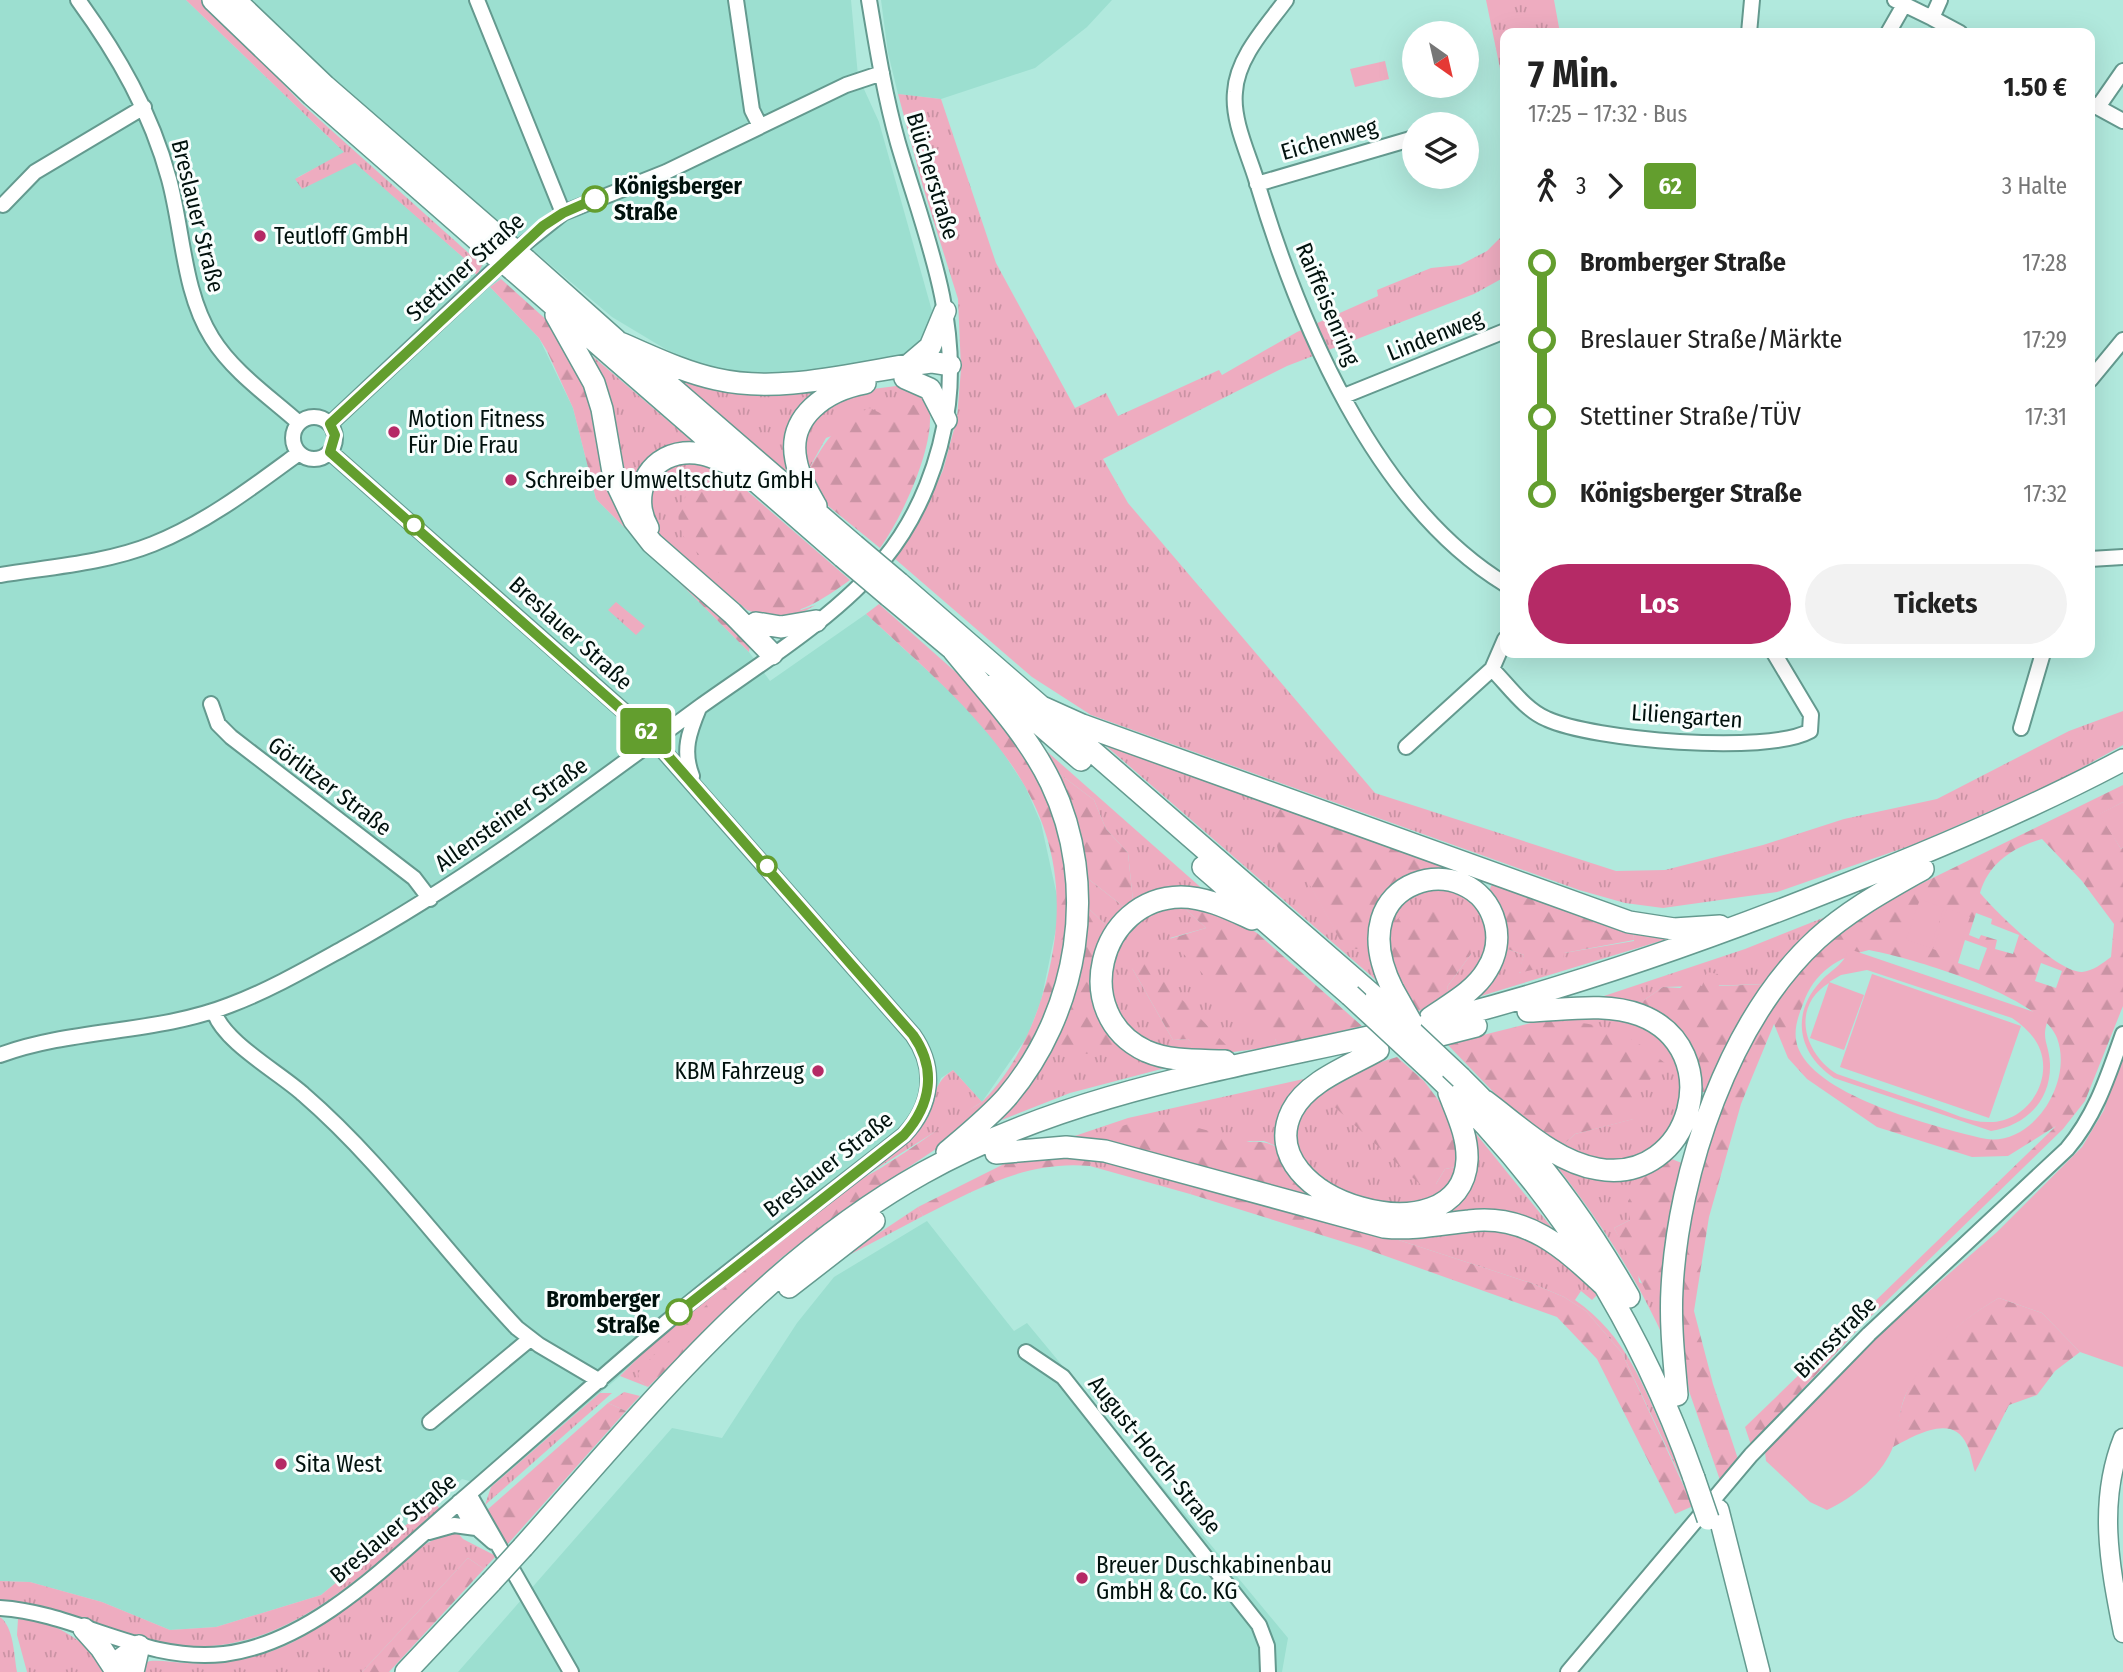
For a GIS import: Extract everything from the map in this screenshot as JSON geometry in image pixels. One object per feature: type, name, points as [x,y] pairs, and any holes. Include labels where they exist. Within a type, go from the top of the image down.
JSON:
[{"type":"highway","points":[[213,0],[312,95],[519,265],[620,343],[820,514],[849,551]]},
{"type":"highway","points":[[234,0],[501,250]]},
{"type":"highway","points":[[519,265],[546,299],[594,383],[602,409],[614,478],[634,520],[652,543],[732,613],[772,654]]},
{"type":"highway","points":[[546,299],[739,467],[849,551],[1042,707],[1385,994],[1419,1031],[1447,1078],[1465,1136],[1467,1160],[1461,1182],[1446,1201],[1424,1212],[1391,1213],[1356,1205],[1325,1193],[1306,1180],[1292,1162],[1287,1141],[1289,1117],[1297,1103],[1311,1089],[1378,1050]]},
{"type":"highway","points":[[820,514],[796,460],[795,442],[802,422],[815,405],[833,392],[908,371],[930,347],[945,311]]},
{"type":"highway","points":[[620,343],[683,370],[734,382],[800,381],[908,371],[933,375],[950,365]]},
{"type":"highway","points":[[908,371],[930,389],[946,420]]},
{"type":"highway","points":[[739,467],[695,453],[673,455],[653,467],[641,489],[639,500],[646,524],[660,543],[756,623],[770,640],[772,654]]},
{"type":"highway","points":[[894,590],[953,650],[1447,1078],[1528,1174],[1577,1239],[1608,1289],[1699,1474]]},
{"type":"highway","points":[[756,623],[782,627],[816,621]]},
{"type":"highway","points":[[923,1174],[1006,1098],[1040,1049],[1068,980],[1078,914],[1072,846],[1050,781],[1021,735],[953,650]]},
{"type":"highway","points":[[1042,707],[1082,725],[1629,922],[1674,929],[1750,923]]},
{"type":"highway","points":[[2089,786],[2123,760]]},
{"type":"highway","points":[[1677,1395],[1671,1311],[1680,1229],[1704,1134],[1740,1040],[1767,997],[1816,940],[1872,898],[1923,869],[2089,786],[2123,775]]},
{"type":"highway","points":[[426,1672],[496,1587],[744,1308],[804,1255],[862,1212],[923,1174],[984,1142],[1058,1112],[1142,1088],[1252,1062],[1419,1031],[1556,988],[1750,923],[2065,798]]},
{"type":"highway","points":[[677,1386],[834,1250],[931,1185],[996,1153],[1064,1125],[1144,1101],[1378,1050],[1528,1011],[1673,965],[1923,869]]},
{"type":"highway","points":[[1385,994],[1378,947],[1379,926],[1389,903],[1410,885],[1423,881],[1448,880],[1472,890],[1481,898],[1494,920],[1496,946],[1493,959],[1470,989],[1419,1031]]},
{"type":"highway","points":[[1252,1062],[1172,1058],[1134,1044],[1115,1024],[1104,1003],[1101,966],[1107,945],[1118,926],[1133,912],[1157,900],[1182,897],[1208,901],[1272,927]]},
{"type":"highway","points":[[1447,1078],[1485,1101],[1564,1157],[1599,1169],[1621,1170],[1652,1159],[1669,1145],[1683,1126],[1692,1093],[1689,1069],[1679,1047],[1657,1024],[1638,1014],[1617,1009],[1528,1011]]},
{"type":"highway","points":[[1485,1101],[1558,1189],[1605,1255],[1638,1312],[1677,1395],[1759,1672]]},
{"type":"highway","points":[[996,1153],[1066,1147],[1105,1151],[1384,1227],[1417,1227],[1492,1219],[1510,1222],[1548,1237],[1608,1289]]},
{"type":"highway","points":[[1713,1515],[1744,1672]]},
{"type":"highway","points":[[406,1672],[496,1587]]},
{"type":"highway","points":[[84,1629],[105,1653],[116,1672]]},
{"type":"highway","points":[[116,1672],[121,1659],[139,1646]]},
{"type":"highway","points":[[133,1672],[139,1646]]},
{"type":"main road","points":[[2123,1438],[2113,1464],[2106,1536],[2123,1633]]},
{"type":"street","name":"Breslauer Straße","points":[[78,0],[117,54],[144,107],[169,177],[193,295],[202,320],[212,339],[239,370],[299,423]]},
{"type":"street","points":[[477,0],[563,213]]},
{"type":"street","points":[[736,0],[752,110],[760,126]]},
{"type":"street","name":"Blücherstraße","points":[[869,0],[898,142],[934,256],[945,311],[950,365]]},
{"type":"street","name":"Raiffeisenring","points":[[1286,0],[1240,68],[1234,91],[1240,128],[1292,283],[1344,396],[1378,453],[1434,526],[1471,560],[1500,580]]},
{"type":"street","points":[[1749,28],[1752,0]]},
{"type":"street","points":[[1932,18],[1940,0]]},
{"type":"street","points":[[1890,28],[1899,3],[1951,28]]},
{"type":"street","points":[[2095,104],[2123,71]]},
{"type":"street","name":"Stettiner Straße","points":[[330,424],[502,263],[563,213],[666,172],[853,82],[883,73]]},
{"type":"street","points":[[2095,106],[2123,121]]},
{"type":"street","points":[[3,205],[36,172],[144,107]]},
{"type":"street","name":"Eichenweg","points":[[1257,184],[1402,142]]},
{"type":"street","name":"Lindenweg","points":[[1344,396],[1500,333]]},
{"type":"street","points":[[2095,374],[2123,340]]},
{"type":"street","name":"Allensteiner Straße","points":[[0,1055],[52,1041],[214,1011],[289,978],[430,899],[655,740],[816,621],[864,581],[901,536],[931,474],[946,420],[950,365]]},
{"type":"street","points":[[312,417],[330,424],[335,435],[330,452],[318,458],[299,453],[294,435],[299,423],[312,417]]},
{"type":"street","name":"Breslauer Straße","points":[[0,1608],[34,1612],[139,1646],[179,1654],[222,1654],[280,1639],[331,1609],[424,1533],[738,1263],[904,1135],[923,1108],[929,1086],[926,1057],[913,1035],[695,784],[655,740],[330,452]]},
{"type":"street","points":[[0,575],[89,560],[153,544],[242,494],[299,453]]},
{"type":"street","points":[[2095,559],[2123,557]]},
{"type":"street","points":[[1406,747],[1492,669],[1500,651]]},
{"type":"street","name":"Liliengarten","points":[[1492,669],[1534,711],[1557,723],[1622,735],[1746,744],[1796,737],[1810,731],[1811,715],[1777,658]]},
{"type":"street","points":[[2021,728],[2042,658]]},
{"type":"street","name":"Görlitzer Straße","points":[[211,704],[218,724],[230,737],[414,878],[430,899]]},
{"type":"street","points":[[695,784],[686,751],[699,708]]},
{"type":"street","points":[[214,1011],[231,1036],[303,1093],[339,1127],[530,1339],[600,1381]]},
{"type":"street","name":"Bimsstraße","points":[[1568,1672],[1751,1455],[1869,1334],[2067,1149],[2085,1128],[2102,1095],[2123,1034]]},
{"type":"street","points":[[430,1422],[530,1339]]},
{"type":"street","name":"August-Horch-Straße","points":[[1026,1352],[1063,1377],[1259,1625],[1268,1646],[1268,1672]]},
{"type":"street","points":[[464,1498],[476,1528],[497,1545]]},
{"type":"street","points":[[464,1498],[497,1545],[571,1672]]},
{"type":"street","points":[[424,1533],[454,1525],[476,1528]]},
{"type":"shaded area","points":[[0,0],[186,0],[345,153],[296,178],[355,162],[466,260],[476,276],[482,265],[501,279],[490,287],[539,338],[573,408],[596,499],[749,652],[770,681],[866,614],[968,708],[989,731],[1025,786],[1041,823],[1057,896],[1057,924],[1041,1001],[1027,1037],[982,1102],[953,1070],[941,1078],[925,1122],[904,1144],[666,1330],[620,1376],[491,1487],[462,1479],[321,1595],[216,1627],[170,1630],[102,1602],[30,1582],[0,1581]]},
{"type":"shaded area","points":[[249,0],[851,0],[858,76],[879,122],[932,311],[923,347],[883,362],[795,373],[741,374],[687,362],[612,317],[310,61]]},
{"type":"shaded area","points":[[881,0],[1112,0],[1087,27],[1035,68],[941,99],[898,94],[888,53]]},
{"type":"shaded area","points":[[927,1221],[1014,1331],[1027,1323],[1288,1638],[1282,1672],[458,1672],[672,1428],[722,1438],[797,1323],[834,1277]]},
{"type":"green space","points":[[186,0],[204,0],[302,104],[482,265],[477,276],[466,260],[355,163],[302,189],[295,179],[344,152]]},
{"type":"green space","points":[[1486,0],[1554,0],[1559,28],[1500,28],[1500,69]]},
{"type":"green space","points":[[1385,61],[1389,79],[1355,87],[1350,69]]},
{"type":"green space","points":[[898,94],[941,99],[996,263],[1075,408],[1106,393],[1118,416],[1219,370],[1222,375],[1297,332],[1378,296],[1377,290],[1431,268],[1460,265],[1487,251],[1500,238],[1500,280],[1474,294],[1287,366],[1103,459],[1128,503],[1375,793],[1616,871],[1665,870],[1763,845],[1844,819],[1937,799],[2069,731],[2123,711],[2123,745],[2056,782],[1915,844],[1777,892],[1663,908],[1625,903],[1579,890],[1091,715],[1032,677],[894,558],[919,522],[943,470],[957,418],[961,369],[958,299],[923,187]]},
{"type":"green space","points":[[501,279],[550,323],[583,372],[608,479],[750,644],[749,652],[596,499],[573,408],[539,338],[490,287]]},
{"type":"green space","points":[[576,342],[701,449],[669,451],[636,512]]},
{"type":"green space","points":[[660,363],[823,382],[816,397],[793,481]]},
{"type":"green space","points":[[912,384],[931,404],[930,421],[886,416],[826,438],[806,474],[801,459],[807,424],[849,392]]},
{"type":"green space","points":[[896,402],[915,405],[930,421],[925,452],[912,488],[897,521],[880,548],[827,505],[806,474],[832,435],[848,419],[870,408],[886,416]]},
{"type":"green space","points":[[680,458],[719,467],[731,477],[697,487],[801,610],[816,605],[783,623],[747,610],[657,534],[646,489],[649,481]]},
{"type":"green space","points":[[731,477],[850,580],[810,605],[789,613],[765,616],[687,543],[680,527],[680,505],[686,497],[705,485]]},
{"type":"green space","points":[[616,602],[645,626],[636,635],[608,610]]},
{"type":"green space","points":[[879,604],[968,683],[1007,726],[1050,796],[1071,885],[1060,987],[1019,1072],[954,1137],[847,1208],[781,1258],[648,1387],[639,1380],[638,1373],[650,1359],[768,1248],[845,1188],[984,1100],[1015,1059],[1031,1027],[1047,979],[1056,918],[1053,864],[1039,815],[1015,771],[985,730],[908,652],[866,614]]},
{"type":"green space","points":[[1098,739],[1282,806],[1307,879],[1345,948],[1371,949],[1384,987]]},
{"type":"green space","points":[[1034,740],[1206,892],[1145,895],[1133,901],[1128,853],[1106,829],[1094,800],[1049,766]]},
{"type":"green space","points":[[1049,766],[1094,800],[1106,829],[1128,853],[1133,901],[1124,907],[1082,874]]},
{"type":"green space","points":[[2123,785],[2123,802],[2100,814],[2121,849],[2123,847],[2123,1006],[2085,1101],[2063,1129],[1861,1326],[1751,1445],[1745,1427],[2056,1126],[2008,1156],[1972,1157],[1877,1127],[1807,1079],[1788,1058],[1774,1024],[1741,1104],[1709,1217],[1694,1311],[1713,1384],[1738,1459],[1721,1483],[1689,1391],[1678,1310],[1690,1211],[1705,1151],[1741,1049],[1806,959],[1861,913]],"holes":[[[2042,839],[2082,881],[2114,924],[2111,957],[2086,971],[2071,970],[2043,952],[2013,927],[1980,893],[1989,873],[1996,865],[2021,847]],[[1976,913],[1992,919],[1991,924],[2019,935],[2013,954],[1995,949],[1997,940],[1981,935],[1979,939],[1969,935]],[[1965,940],[1987,948],[1979,970],[1958,963]],[[1869,950],[1943,970],[2002,994],[2046,1022],[2057,1038],[2061,1056],[2054,1093],[2044,1109],[2032,1123],[2016,1134],[1999,1139],[1981,1138],[1880,1107],[1830,1082],[1811,1067],[1799,1050],[1796,1027],[1803,1004],[1814,983],[1828,968],[1847,957]],[[2041,963],[2062,971],[2056,988],[2035,981]]]},
{"type":"green space","points":[[2123,802],[2123,847],[2121,849],[2099,814]]},
{"type":"green space","points":[[1282,806],[1459,868],[1456,877],[1411,879],[1371,949],[1345,949],[1307,880],[1285,882],[1272,823]]},
{"type":"green space","points":[[1082,874],[1124,907],[1108,927],[1085,905]]},
{"type":"green space","points":[[1493,882],[1633,930],[1634,940],[1564,953],[1563,963],[1518,973],[1524,955],[1502,947],[1487,895]]},
{"type":"green space","points":[[1424,887],[1465,893],[1485,923],[1488,948],[1484,959],[1476,971],[1450,995],[1447,987],[1471,954],[1385,929],[1397,903]]},
{"type":"green space","points":[[1920,899],[1944,908],[1930,948],[1906,940]]},
{"type":"green space","points":[[1178,902],[1206,928],[1170,938],[1275,1039],[1278,1046],[1211,1055],[1163,1051],[1123,1028],[1104,983],[1132,920]],"holes":[[[1132,968],[1198,1048],[1188,1039],[1173,1040]]]},
{"type":"green space","points":[[1178,902],[1224,914],[1257,933],[1362,1026],[1278,1046],[1275,1039],[1267,1040],[1169,939],[1206,928]]},
{"type":"green space","points":[[1442,902],[1464,920],[1471,954],[1447,987],[1450,995],[1417,1012],[1395,974],[1385,929],[1405,913]]},
{"type":"green space","points":[[1085,905],[1108,927],[1094,959],[1093,972],[1099,999],[1120,1043],[1101,1051],[1077,1054],[1049,1045]]},
{"type":"green space","points":[[1947,908],[1970,917],[1956,957],[1933,949]]},
{"type":"green space","points":[[1843,910],[1769,984],[1663,987],[1634,1007],[1580,1004],[1745,949]]},
{"type":"green space","points":[[1633,930],[1677,936],[1468,1000],[1502,947],[1524,955],[1519,973],[1564,953],[1634,941]]},
{"type":"green space","points":[[1849,949],[2049,1017],[2045,1036],[2050,1064],[2049,1077],[2041,1100],[2034,1109],[2015,1123],[1991,1131],[1834,1078],[1812,1057],[1802,1033],[1802,1020],[1811,994]],"holes":[[[1867,970],[2012,1018],[2031,1034],[2039,1047],[2043,1062],[2041,1081],[2033,1099],[2019,1113],[2010,1118],[1990,1122],[1962,1117],[1837,1074],[1816,1054],[1806,1029],[1809,1004],[1829,983],[1810,1038],[1844,1050],[1864,995],[1829,982],[1841,975]]]},
{"type":"green space","points":[[1141,957],[1227,1046],[1197,1048],[1188,1039],[1173,1040],[1132,968]]},
{"type":"green space","points":[[1707,972],[1718,974],[1719,986],[1769,984],[1711,1094],[1698,1091],[1696,1074],[1634,1007],[1663,987],[1680,988],[1690,981],[1702,986]]},
{"type":"green space","points":[[1872,974],[2021,1026],[1989,1118],[1840,1067]]},
{"type":"green space","points":[[1574,1014],[1642,1021],[1680,1059],[1683,1112],[1654,1151],[1609,1166],[1560,1148],[1575,1134],[1633,1119],[1543,1020]]},
{"type":"green space","points":[[1543,1020],[1595,1025],[1608,1029],[1635,1041],[1665,1063],[1631,1101],[1634,1119],[1575,1134],[1560,1148],[1505,1104],[1447,1044]]},
{"type":"green space","points":[[1120,1043],[1169,1067],[1070,1093],[989,1125],[1049,1045]]},
{"type":"green space","points":[[2123,1048],[2123,1367],[2080,1352],[2042,1313],[1999,1298],[1958,1327],[1924,1363],[1904,1398],[1894,1444],[1876,1475],[1827,1510],[1810,1502],[1766,1461],[1765,1452],[1875,1338],[1997,1232],[2082,1147],[2104,1110]]},
{"type":"green space","points":[[1397,1057],[1424,1081],[1448,1113],[1461,1166],[1445,1169],[1436,1184],[1423,1187],[1328,1101],[1332,1082],[1361,1068]]},
{"type":"green space","points":[[953,1070],[982,1102],[846,1188],[915,1134],[928,1117],[940,1083]]},
{"type":"green space","points":[[1317,1076],[1283,1149],[1264,1141],[1054,1143],[1128,1118]]},
{"type":"green space","points":[[1332,1082],[1436,1184],[1445,1169],[1461,1166],[1443,1197],[1394,1208],[1323,1186],[1293,1148],[1295,1116]]},
{"type":"green space","points":[[1154,1116],[1250,1142],[1270,1144],[1284,1153],[1304,1185],[1298,1193],[1277,1186],[1270,1193],[1071,1142]]},
{"type":"green space","points":[[1473,1130],[1561,1239],[1551,1235],[1416,1226],[1270,1193],[1277,1186],[1304,1185],[1316,1194],[1444,1210]]},
{"type":"green space","points":[[1094,1154],[1196,1181],[1190,1194],[1090,1166]]},
{"type":"green space","points":[[1094,1154],[1090,1166],[1045,1167],[1024,1172],[983,1187],[923,1216],[918,1207],[1006,1163],[1033,1155]]},
{"type":"green space","points":[[1547,1154],[1652,1167],[1630,1220],[1614,1228],[1638,1271],[1639,1282],[1667,1296],[1665,1341],[1612,1243]]},
{"type":"green space","points":[[1667,1157],[1689,1166],[1667,1296],[1650,1299],[1614,1228],[1630,1220],[1628,1201],[1652,1167]]},
{"type":"green space","points":[[1196,1181],[1377,1233],[1531,1283],[1564,1297],[1586,1311],[1622,1353],[1693,1506],[1675,1514],[1597,1359],[1557,1317],[1363,1248],[1190,1194]]},
{"type":"green space","points":[[918,1207],[923,1216],[834,1263]]},
{"type":"green space","points":[[1458,1228],[1519,1230],[1583,1276],[1597,1295],[1592,1300],[1581,1291],[1575,1300],[1608,1329],[1632,1364],[1682,1471],[1692,1501],[1622,1353],[1586,1311],[1564,1297],[1531,1283],[1377,1233]]},
{"type":"green space","points":[[758,1255],[639,1380],[648,1387],[620,1376],[666,1330]]},
{"type":"green space","points":[[1999,1298],[2042,1313],[2080,1352],[2055,1371],[2037,1395],[2009,1405],[1975,1472],[1967,1445],[1961,1435],[1952,1430],[1943,1428],[1922,1433],[1893,1447],[1904,1400],[1922,1364],[1957,1327]]},
{"type":"green space","points":[[624,1392],[640,1396],[626,1411],[608,1403]]},
{"type":"green space","points":[[600,1393],[612,1393],[485,1505],[491,1487]]},
{"type":"green space","points":[[608,1403],[626,1411],[506,1546],[487,1510]]},
{"type":"green space","points":[[434,1502],[440,1509],[341,1591],[306,1614],[270,1632],[231,1643],[189,1647],[143,1640],[37,1607],[0,1601],[0,1581],[30,1582],[102,1602],[170,1630],[216,1627],[321,1595]]},
{"type":"green space","points":[[457,1532],[463,1539],[496,1556],[484,1569],[468,1558],[362,1672],[138,1672],[142,1664],[150,1661],[227,1661],[281,1648],[334,1615],[415,1550]]},
{"type":"green space","points":[[468,1558],[484,1569],[389,1672],[362,1672]]},
{"type":"green space","points":[[0,1617],[11,1635],[17,1672],[0,1672]]},
{"type":"green space","points":[[18,1619],[46,1624],[71,1635],[112,1672],[27,1672],[17,1635]]},
{"type":"bus line","name":"62","points":[[595,199],[563,213],[543,226],[368,386],[330,424],[335,441],[330,452],[649,734],[745,840],[913,1035],[926,1057],[929,1072],[927,1097],[918,1119],[904,1135],[679,1312]]},
{"type":"place","name":"Königsberger Straße","points":[[595,199]]},
{"type":"place","name":"Teutloff GmbH","points":[[260,236]]},
{"type":"place","name":"Motion Fitness Für Die Frau","points":[[394,432]]},
{"type":"place","name":"Schreiber Umweltschutz GmbH","points":[[511,480]]},
{"type":"place","name":"KBM Fahrzeug","points":[[818,1071]]},
{"type":"place","name":"Bromberger Straße","points":[[679,1312]]},
{"type":"place","name":"Sita West","points":[[281,1464]]},
{"type":"place","name":"Breuer Duschkabinenbau GmbH & Co. KG","points":[[1082,1578]]}]
